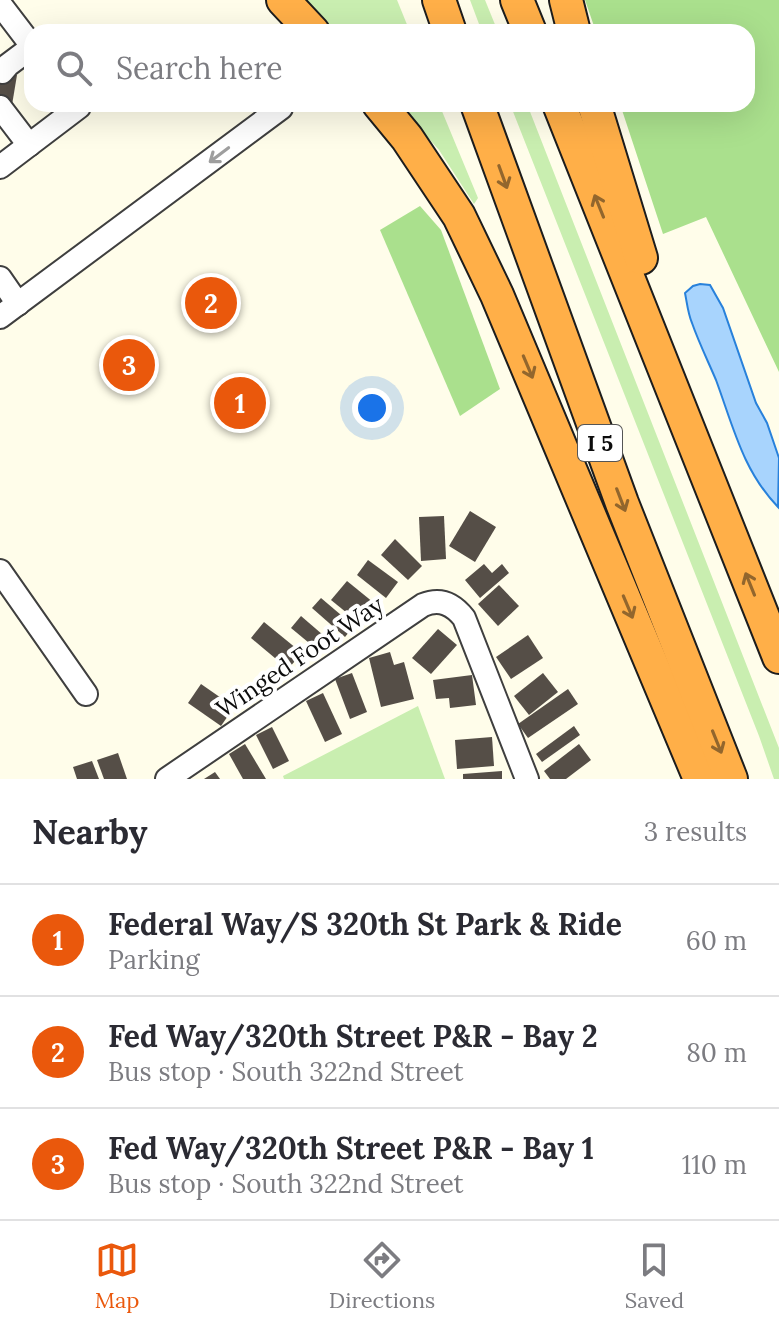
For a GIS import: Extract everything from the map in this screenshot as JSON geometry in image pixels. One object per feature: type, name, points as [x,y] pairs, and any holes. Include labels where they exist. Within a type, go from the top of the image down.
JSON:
[{"type":"highway","points":[[283,0],[306,24]]},
{"type":"highway","points":[[439,0],[447,24]]},
{"type":"highway","points":[[517,0],[527,24]]},
{"type":"highway","points":[[566,0],[572,24]]},
{"type":"highway","points":[[386,112],[407,138],[459,216],[497,295],[700,779]]},
{"type":"highway","name":"I 5","points":[[480,112],[622,503],[731,779]]},
{"type":"highway","points":[[562,112],[779,657]]},
{"type":"highway","points":[[596,112],[701,460]]},
{"type":"street","points":[[0,4],[24,36]]},
{"type":"street","points":[[2,72],[24,53]]},
{"type":"street","points":[[0,107],[29,145]]},
{"type":"street","points":[[0,167],[72,112]]},
{"type":"street","points":[[0,278],[9,311],[276,112]]},
{"type":"street","points":[[0,571],[86,694]]},
{"type":"street","name":"Winged Foot Way","points":[[167,779],[423,605],[438,601],[457,608],[464,618],[527,779]]},
{"type":"green space","points":[[307,0],[397,0],[407,24],[328,24]]},
{"type":"green space","points":[[470,0],[485,0],[495,24],[479,24]]},
{"type":"green space","points":[[585,0],[779,0],[779,372],[706,217],[663,234],[623,112],[755,112],[755,24],[593,24]]},
{"type":"green space","points":[[405,112],[442,112],[478,198],[474,204],[439,150]]},
{"type":"green space","points":[[513,112],[530,112],[779,748],[779,779],[774,779]]},
{"type":"green space","points":[[420,206],[441,230],[500,389],[460,416],[380,230]]},
{"type":"green space","points":[[418,706],[445,779],[284,779],[283,776]]},
{"type":"water","points":[[700,284],[710,285],[723,308],[756,403],[767,423],[779,458],[778,507],[747,463],[691,320],[685,293]]},
{"type":"building","points":[[0,72],[17,75],[12,105],[0,103]]},
{"type":"building","points":[[470,511],[496,527],[475,562],[449,546]]},
{"type":"building","points":[[444,516],[446,559],[421,561],[419,517]]},
{"type":"building","points":[[395,539],[422,566],[408,580],[381,555]]},
{"type":"building","points":[[368,560],[398,582],[386,598],[357,575]]},
{"type":"building","points":[[484,564],[492,573],[502,564],[509,573],[480,598],[465,580]]},
{"type":"building","points":[[347,581],[379,607],[363,626],[331,600]]},
{"type":"building","points":[[499,585],[519,606],[498,626],[478,604]]},
{"type":"building","points":[[321,598],[354,626],[345,637],[312,608]]},
{"type":"building","points":[[301,616],[330,641],[320,652],[291,628]]},
{"type":"building","points":[[264,622],[302,653],[288,669],[251,638]]},
{"type":"building","points":[[438,629],[457,645],[431,674],[412,658]]},
{"type":"building","points":[[528,635],[543,658],[511,679],[496,657]]},
{"type":"building","points":[[390,652],[394,665],[404,662],[414,699],[381,707],[369,658]]},
{"type":"building","points":[[352,673],[367,712],[350,719],[335,679]]},
{"type":"building","points":[[543,673],[558,692],[529,715],[514,696]]},
{"type":"building","points":[[472,675],[476,705],[450,708],[449,698],[436,699],[433,680]]},
{"type":"building","points":[[201,684],[234,707],[221,726],[188,703]]},
{"type":"building","points":[[568,689],[578,704],[528,738],[518,724]]},
{"type":"building","points":[[323,693],[342,734],[325,742],[306,701]]},
{"type":"building","points":[[574,726],[580,735],[542,762],[536,754]]},
{"type":"building","points":[[272,727],[289,761],[273,769],[256,735]]},
{"type":"building","points":[[492,737],[494,766],[457,769],[455,740]]},
{"type":"building","points":[[245,744],[266,779],[243,779],[229,754]]},
{"type":"building","points":[[579,744],[591,760],[566,779],[550,779],[544,771]]},
{"type":"building","points":[[118,753],[127,779],[104,779],[97,760]]},
{"type":"building","points":[[92,761],[99,779],[77,779],[73,767]]},
{"type":"building","points":[[502,771],[502,779],[463,779],[463,774]]},
{"type":"building","points":[[215,772],[220,779],[204,779]]},
{"type":"place","name":"Fed Way/320th Street P&R - Bay 2","points":[[211,303]]},
{"type":"place","name":"Fed Way/320th Street P&R - Bay 1","points":[[129,365]]},
{"type":"place","name":"Federal Way/S 320th St Park & Ride","points":[[240,403]]}]
